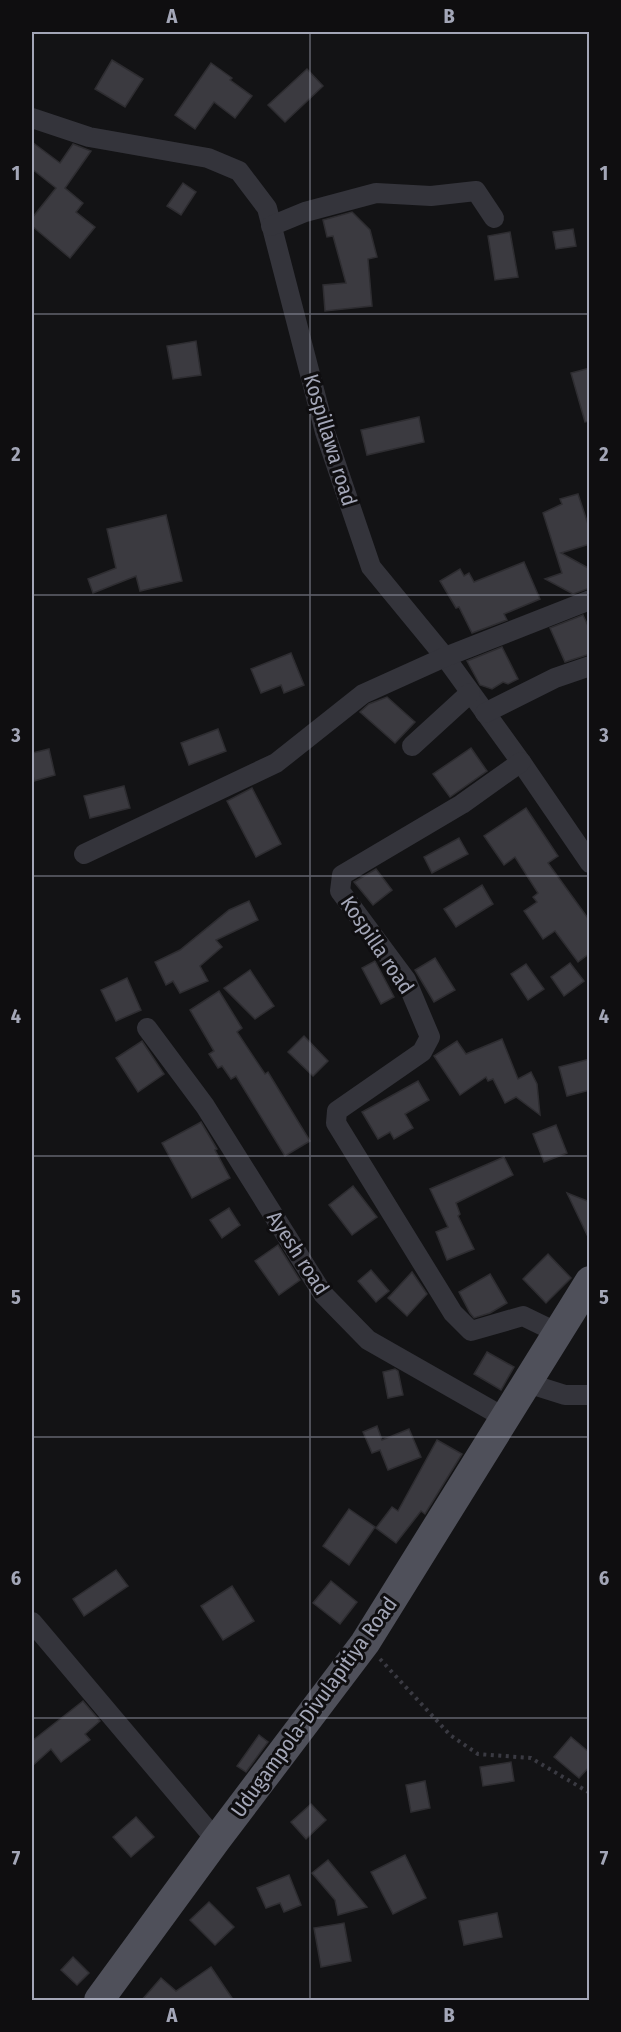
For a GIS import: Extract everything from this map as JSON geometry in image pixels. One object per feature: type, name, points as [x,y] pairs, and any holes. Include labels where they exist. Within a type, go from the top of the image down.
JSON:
[{"type":"main road","name":"Udugampola-Divulapitiya Road","points":[[99,2001],[216,1840],[365,1643],[590,1281]]},
{"type":"street","name":"Kospillawa road","points":[[32,118],[89,137],[208,158],[239,171],[267,208],[325,432],[371,567],[445,657],[590,863]]},
{"type":"street","points":[[271,225],[305,212],[376,193],[431,196],[476,191],[494,218]]},
{"type":"street","points":[[84,854],[276,763],[363,694],[445,657],[590,600]]},
{"type":"street","points":[[485,713],[555,678],[590,666]]},
{"type":"street","points":[[412,746],[470,693]]},
{"type":"street","name":"Kospilla road","points":[[521,762],[462,804],[342,875],[340,891],[406,980],[430,1037],[422,1052],[337,1111],[336,1123],[453,1313],[471,1331],[523,1316],[558,1333]]},
{"type":"street","name":"Ayesh road","points":[[147,1028],[205,1106],[323,1294],[368,1340],[506,1418]]},
{"type":"street","points":[[527,1383],[565,1395],[590,1395]]},
{"type":"street","points":[[32,1622],[216,1840]]},
{"type":"path","points":[[365,1643],[450,1735],[468,1748],[478,1754],[531,1758],[590,1793]]},
{"type":"building","points":[[112,60],[143,79],[125,107],[95,89]]},
{"type":"building","points":[[211,63],[252,96],[235,118],[214,102],[195,129],[175,115]]},
{"type":"building","points":[[307,69],[323,86],[285,122],[268,105]]},
{"type":"building","points":[[32,142],[60,163],[73,144],[91,151],[65,188],[83,203],[76,212],[95,227],[70,258],[32,226],[32,218],[56,188],[32,169]]},
{"type":"building","points":[[183,183],[196,192],[181,215],[167,206]]},
{"type":"building","points":[[352,212],[370,230],[377,257],[368,259],[372,306],[325,311],[323,285],[346,283],[333,236],[327,237],[323,220]]},
{"type":"building","points":[[573,229],[576,246],[556,249],[553,232]]},
{"type":"building","points":[[510,232],[518,277],[495,280],[488,236]]},
{"type":"building","points":[[196,341],[201,375],[173,379],[167,346]]},
{"type":"building","points":[[590,368],[590,421],[585,422],[571,373]]},
{"type":"building","points":[[419,417],[424,442],[367,455],[361,430]]},
{"type":"building","points":[[578,494],[590,530],[590,544],[561,553],[590,569],[590,588],[573,594],[545,579],[562,573],[543,513],[562,504],[560,499]]},
{"type":"building","points":[[166,515],[182,581],[140,591],[136,576],[93,593],[88,579],[116,568],[107,529]]},
{"type":"building","points":[[524,562],[540,599],[504,614],[507,620],[472,633],[459,607],[456,608],[440,581],[460,569],[464,576],[469,573],[474,582]]},
{"type":"building","points":[[583,615],[590,630],[590,654],[565,662],[550,628]]},
{"type":"building","points":[[502,647],[518,679],[508,684],[503,682],[492,689],[480,685],[467,661]]},
{"type":"building","points":[[291,653],[304,685],[284,693],[281,685],[261,693],[251,669]]},
{"type":"building","points":[[387,697],[415,722],[395,743],[360,712],[369,704]]},
{"type":"building","points":[[218,729],[226,751],[189,765],[181,743]]},
{"type":"building","points":[[471,748],[487,771],[450,797],[433,774]]},
{"type":"building","points":[[49,749],[55,775],[34,781],[32,753]]},
{"type":"building","points":[[124,786],[130,808],[90,818],[84,796]]},
{"type":"building","points":[[252,788],[281,844],[256,857],[227,801]]},
{"type":"building","points":[[526,808],[558,856],[548,863],[590,921],[590,953],[578,962],[555,931],[543,939],[524,911],[537,902],[533,897],[538,893],[515,857],[504,865],[484,836]]},
{"type":"building","points":[[459,838],[468,854],[432,873],[424,857]]},
{"type":"building","points":[[376,869],[392,890],[373,905],[354,882]]},
{"type":"building","points":[[482,885],[493,904],[456,927],[444,909]]},
{"type":"building","points":[[249,901],[258,920],[216,940],[222,947],[200,966],[208,981],[180,993],[173,981],[166,985],[155,962],[180,950],[229,910]]},
{"type":"building","points":[[435,958],[455,990],[434,1002],[415,970]]},
{"type":"building","points":[[375,961],[394,997],[381,1004],[362,968]]},
{"type":"building","points":[[570,963],[584,981],[564,996],[551,977]]},
{"type":"building","points":[[526,964],[544,989],[528,1000],[511,974]]},
{"type":"building","points":[[250,970],[274,1006],[255,1019],[224,988]]},
{"type":"building","points":[[127,978],[141,1010],[116,1021],[101,990]]},
{"type":"building","points":[[219,991],[242,1028],[237,1032],[265,1074],[268,1072],[310,1141],[285,1156],[236,1076],[231,1079],[222,1066],[218,1068],[209,1054],[214,1051],[190,1010]]},
{"type":"building","points":[[304,1036],[328,1061],[313,1076],[288,1052]]},
{"type":"building","points":[[502,1039],[518,1079],[531,1072],[537,1084],[540,1115],[516,1097],[505,1103],[493,1079],[488,1081],[486,1077],[460,1095],[434,1056],[457,1041],[466,1054]]},
{"type":"building","points":[[142,1041],[164,1074],[138,1092],[116,1058]]},
{"type":"building","points":[[590,1059],[590,1090],[567,1096],[559,1067]]},
{"type":"building","points":[[418,1081],[429,1100],[405,1114],[413,1128],[394,1139],[390,1132],[378,1139],[362,1112]]},
{"type":"building","points":[[201,1122],[230,1178],[192,1198],[162,1143]]},
{"type":"building","points":[[556,1125],[567,1153],[544,1162],[533,1134]]},
{"type":"building","points":[[504,1157],[513,1175],[456,1203],[460,1214],[458,1216],[474,1249],[447,1260],[436,1232],[448,1227],[430,1189]]},
{"type":"building","points":[[353,1186],[377,1217],[352,1235],[329,1205]]},
{"type":"building","points":[[567,1193],[590,1202],[590,1241]]},
{"type":"building","points":[[229,1208],[240,1225],[222,1238],[210,1220]]},
{"type":"building","points":[[278,1245],[300,1280],[279,1295],[255,1261]]},
{"type":"building","points":[[548,1254],[571,1278],[546,1303],[523,1279]]},
{"type":"building","points":[[371,1270],[389,1291],[376,1302],[358,1281]]},
{"type":"building","points":[[412,1272],[427,1294],[407,1316],[388,1298]]},
{"type":"building","points":[[490,1274],[507,1303],[490,1313],[474,1318],[459,1292]]},
{"type":"building","points":[[487,1352],[514,1367],[501,1390],[474,1374]]},
{"type":"building","points":[[395,1369],[398,1371],[403,1395],[388,1398],[383,1372]]},
{"type":"building","points":[[377,1426],[382,1440],[409,1429],[421,1457],[388,1470],[380,1450],[372,1453],[363,1432]]},
{"type":"building","points":[[437,1440],[462,1454],[425,1514],[421,1511],[396,1543],[376,1528],[392,1507],[398,1511]]},
{"type":"building","points":[[349,1509],[375,1527],[349,1565],[323,1546]]},
{"type":"building","points":[[116,1570],[128,1586],[84,1616],[73,1599]]},
{"type":"building","points":[[331,1581],[357,1602],[340,1624],[313,1603]]},
{"type":"building","points":[[232,1586],[254,1621],[223,1640],[201,1606]]},
{"type":"building","points":[[83,1701],[100,1721],[85,1734],[90,1740],[61,1762],[51,1749],[32,1766],[32,1741]]},
{"type":"building","points":[[259,1735],[268,1742],[246,1772],[237,1766]]},
{"type":"building","points":[[571,1737],[590,1753],[590,1766],[579,1778],[554,1757]]},
{"type":"building","points":[[511,1762],[514,1781],[483,1786],[480,1767]]},
{"type":"building","points":[[425,1781],[430,1808],[411,1812],[406,1785]]},
{"type":"building","points":[[311,1804],[326,1820],[306,1839],[291,1822]]},
{"type":"building","points":[[136,1817],[154,1837],[131,1857],[113,1837]]},
{"type":"building","points":[[405,1855],[426,1898],[393,1914],[371,1872]]},
{"type":"building","points":[[328,1860],[367,1907],[338,1915],[335,1900],[312,1873]]},
{"type":"building","points":[[289,1875],[301,1905],[284,1912],[280,1903],[266,1908],[257,1888]]},
{"type":"building","points":[[209,1902],[234,1927],[215,1945],[190,1920]]},
{"type":"building","points":[[497,1913],[502,1937],[464,1945],[459,1921]]},
{"type":"building","points":[[344,1923],[351,1961],[321,1967],[314,1928]]},
{"type":"building","points":[[73,1957],[89,1973],[77,1985],[61,1970]]},
{"type":"building","points":[[211,1967],[234,2001],[141,2001],[161,1978],[176,1991]]}]
